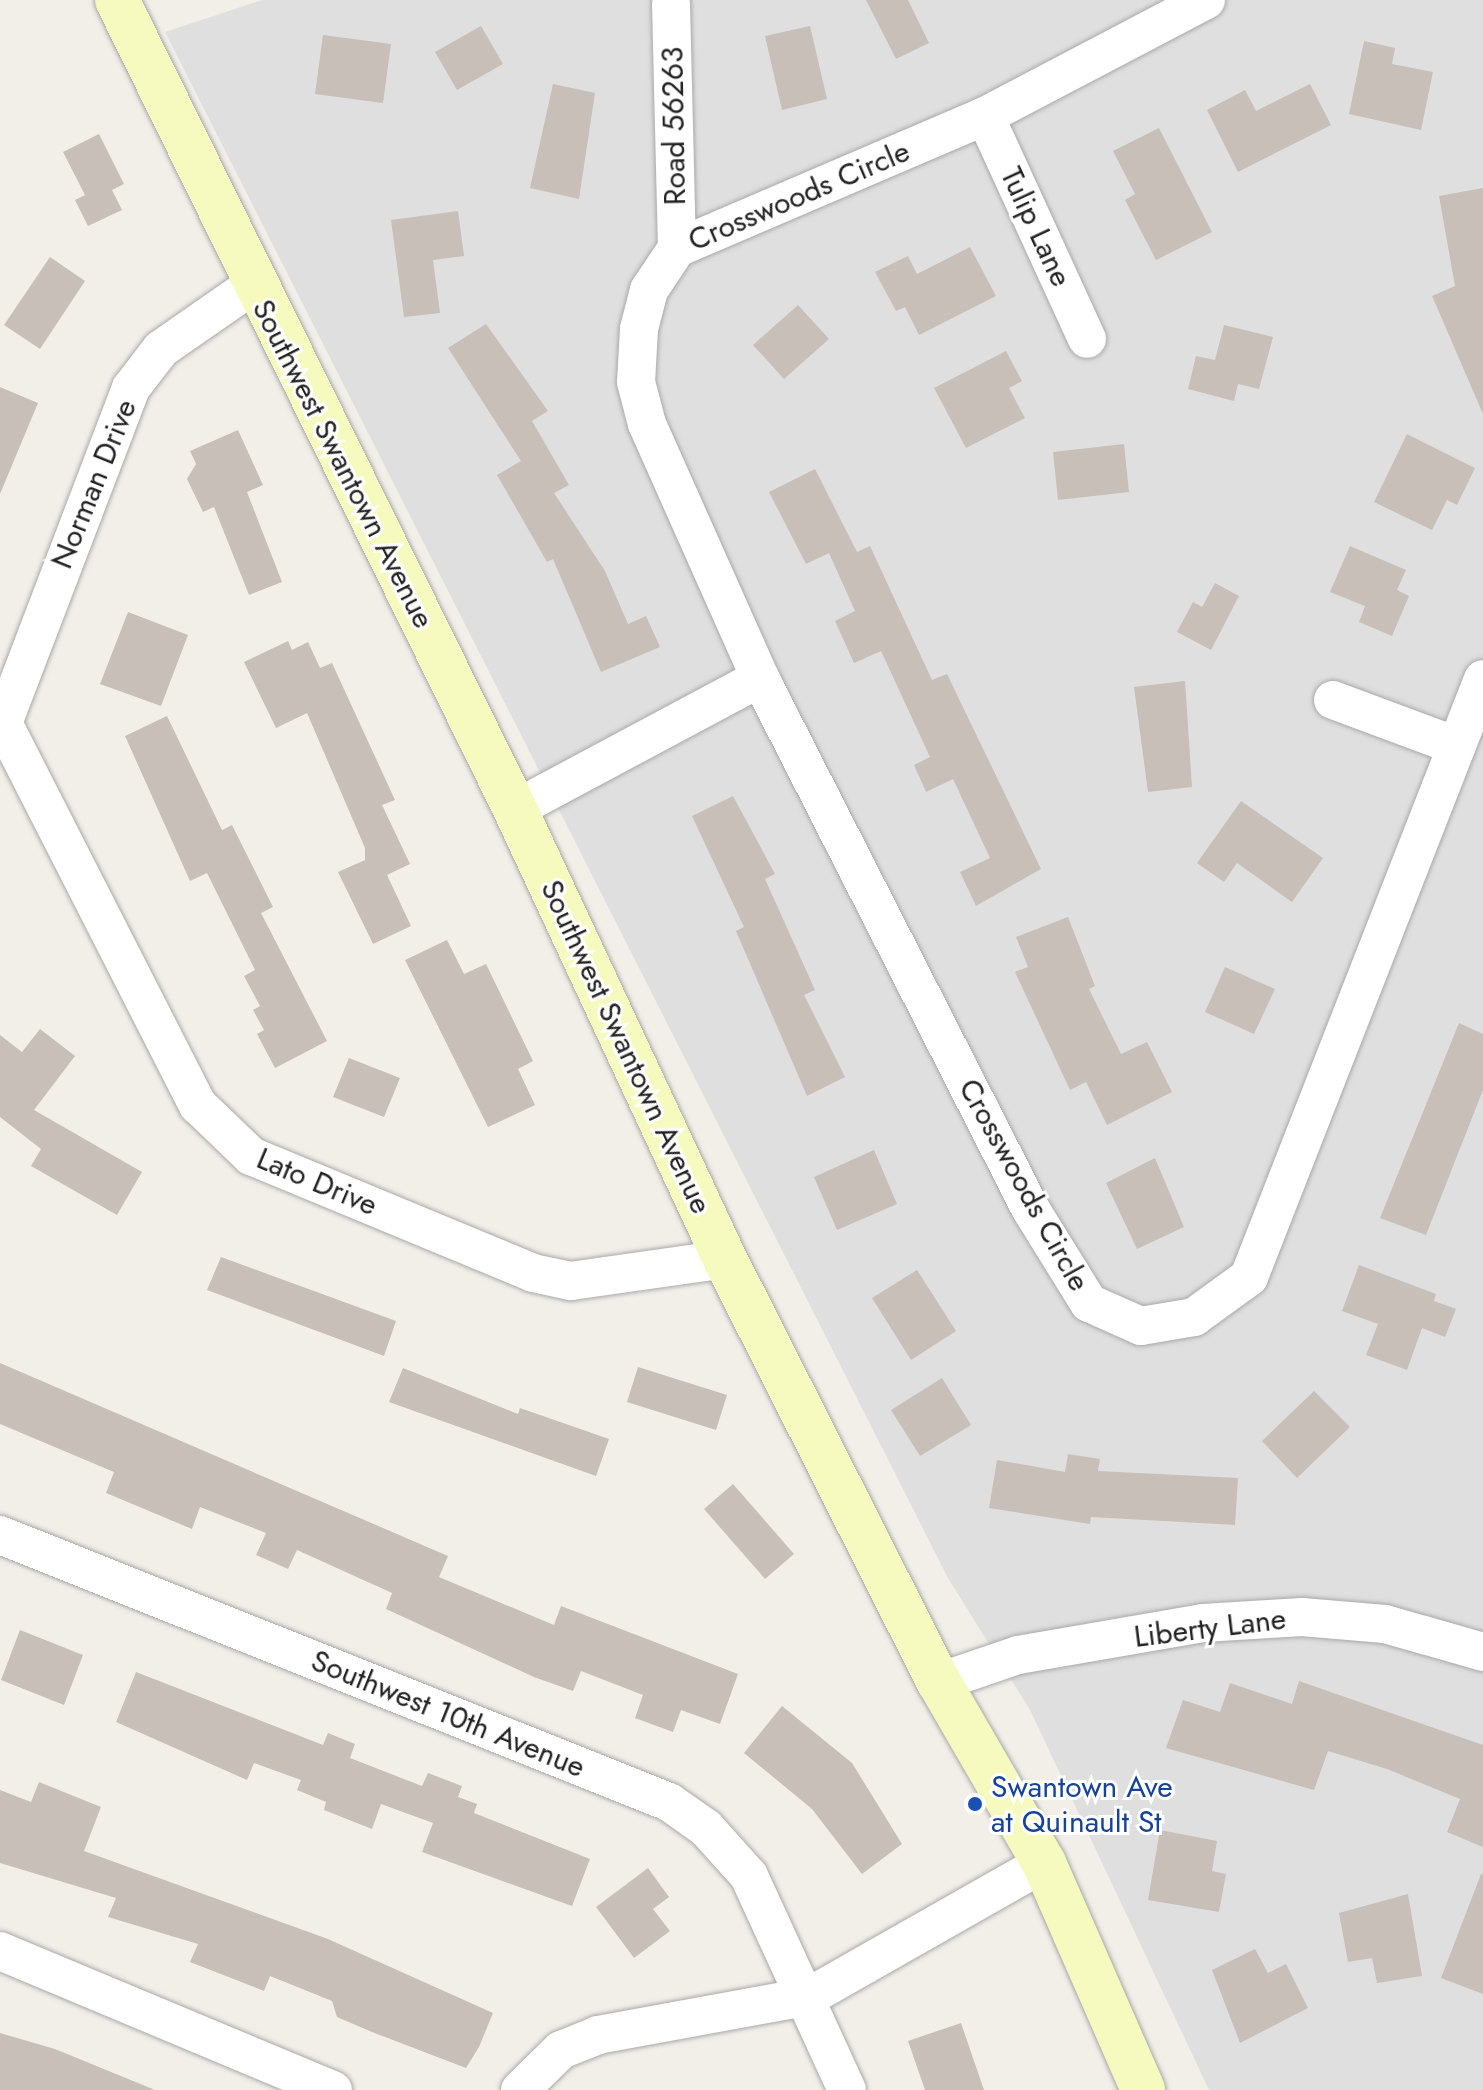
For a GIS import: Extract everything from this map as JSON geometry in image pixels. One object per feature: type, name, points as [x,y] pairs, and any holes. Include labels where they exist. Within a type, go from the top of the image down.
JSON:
[{"type":"street","name":"Southwest Swantown Avenue","points":[[117,0],[253,285],[515,809],[725,1259],[939,1682],[1044,1863],[1143,2090]]},
{"type":"street","name":"Crosswoods Circle","points":[[1206,0],[985,116],[677,248],[649,290],[636,382],[647,424],[760,678],[1066,1275],[1089,1303],[1141,1326],[1194,1317],[1249,1277],[1483,679]]},
{"type":"street","name":"Road 56263","points":[[671,4],[677,248]]},
{"type":"street","name":"Tulip Lane","points":[[985,116],[1087,339]]},
{"type":"street","name":"Norman Drive","points":[[2,727],[131,388],[161,349],[253,285]]},
{"type":"street","points":[[515,809],[760,678]]},
{"type":"street","points":[[1333,700],[1457,746]]},
{"type":"street","name":"Lato Drive","points":[[2,727],[198,1105],[251,1156],[533,1273],[571,1281],[725,1259]]},
{"type":"street","name":"Southwest 10th Avenue","points":[[0,1535],[669,1802],[706,1828],[749,1876],[810,1996],[847,2090]]},
{"type":"street","name":"Liberty Lane","points":[[939,1682],[1018,1655],[1203,1623],[1302,1617],[1385,1624],[1483,1652]]},
{"type":"street","points":[[520,2090],[561,2050],[598,2035],[810,1996],[1044,1863]]},
{"type":"street","points":[[0,1951],[333,2090]]},
{"type":"shaded area","points":[[262,0],[1483,0],[1483,2090],[1209,2090],[1030,1710],[948,1578],[165,32]]},
{"type":"building","points":[[866,0],[908,0],[929,43],[896,59]]},
{"type":"building","points":[[481,26],[503,64],[457,90],[435,52]]},
{"type":"building","points":[[810,26],[827,99],[782,110],[765,36]]},
{"type":"building","points":[[323,35],[391,44],[383,103],[315,94]]},
{"type":"building","points":[[1364,41],[1395,48],[1392,64],[1433,72],[1421,130],[1349,114]]},
{"type":"building","points":[[553,84],[595,93],[579,199],[530,188]]},
{"type":"building","points":[[1310,84],[1331,125],[1238,172],[1207,110],[1245,90],[1256,111]]},
{"type":"building","points":[[1159,128],[1212,232],[1156,260],[1125,200],[1135,194],[1113,151]]},
{"type":"building","points":[[99,134],[124,184],[112,190],[122,210],[88,226],[75,200],[85,195],[63,152]]},
{"type":"building","points":[[1483,188],[1483,414],[1432,296],[1455,286],[1439,196]]},
{"type":"building","points":[[458,211],[464,256],[433,260],[440,313],[404,317],[391,220]]},
{"type":"building","points":[[970,247],[996,296],[919,335],[905,307],[896,311],[875,272],[908,256],[917,274]]},
{"type":"building","points":[[50,257],[85,281],[40,349],[4,325]]},
{"type":"building","points":[[798,305],[829,339],[784,379],[753,345]]},
{"type":"building","points":[[486,324],[548,411],[532,421],[569,485],[554,493],[605,571],[628,624],[646,616],[660,647],[601,672],[553,559],[547,562],[497,475],[521,461],[448,348]]},
{"type":"building","points":[[1224,325],[1273,337],[1259,389],[1238,384],[1234,401],[1188,389],[1196,356],[1215,360]]},
{"type":"building","points":[[1006,351],[1022,381],[1009,388],[1025,418],[966,448],[934,388]]},
{"type":"building","points":[[0,387],[38,403],[0,494]]},
{"type":"building","points":[[238,430],[263,485],[247,492],[282,582],[249,595],[214,507],[203,512],[187,479],[196,464],[190,451]]},
{"type":"building","points":[[1407,434],[1475,468],[1457,505],[1447,500],[1432,530],[1374,502]]},
{"type":"building","points":[[1124,444],[1129,492],[1058,500],[1053,452]]},
{"type":"building","points":[[815,469],[857,552],[870,546],[932,680],[947,674],[1041,869],[976,906],[960,872],[990,858],[953,779],[926,792],[914,765],[930,757],[881,651],[854,663],[835,621],[855,611],[829,553],[806,564],[769,492]]},
{"type":"building","points":[[1350,546],[1406,570],[1397,590],[1409,596],[1392,636],[1359,622],[1365,606],[1330,592]]},
{"type":"building","points":[[1215,583],[1239,596],[1211,650],[1177,632],[1193,602],[1202,607]]},
{"type":"building","points":[[128,612],[188,635],[161,706],[100,684]]},
{"type":"building","points":[[288,641],[292,650],[308,642],[320,668],[332,663],[395,800],[382,805],[410,864],[387,875],[411,926],[373,944],[338,872],[365,860],[365,848],[307,713],[276,728],[244,662]]},
{"type":"building","points":[[1185,681],[1192,787],[1148,792],[1134,687]]},
{"type":"building","points":[[167,716],[222,830],[232,825],[273,907],[261,913],[327,1041],[275,1068],[257,1034],[264,1030],[253,1010],[260,1006],[244,976],[255,970],[207,873],[190,881],[125,736]]},
{"type":"building","points":[[733,796],[775,874],[765,879],[815,990],[804,995],[845,1077],[807,1096],[736,931],[744,927],[692,816]]},
{"type":"building","points":[[1241,801],[1323,858],[1292,902],[1237,863],[1224,882],[1197,863]]},
{"type":"building","points":[[1068,917],[1095,986],[1089,989],[1121,1054],[1147,1042],[1172,1092],[1107,1125],[1086,1082],[1070,1090],[1015,972],[1028,967],[1016,937]]},
{"type":"building","points":[[447,940],[464,974],[486,964],[533,1061],[518,1069],[535,1105],[488,1127],[405,960]]},
{"type":"building","points":[[1225,967],[1275,989],[1254,1034],[1205,1012]]},
{"type":"building","points":[[1459,1023],[1483,1034],[1483,1090],[1426,1235],[1380,1218]]},
{"type":"building","points":[[40,1029],[75,1056],[34,1110],[142,1172],[117,1215],[31,1166],[41,1149],[0,1117],[0,1035],[22,1052]]},
{"type":"building","points":[[349,1058],[400,1078],[384,1117],[333,1097]]},
{"type":"building","points":[[874,1150],[897,1204],[837,1230],[814,1177]]},
{"type":"building","points":[[1155,1158],[1184,1227],[1137,1249],[1106,1183]]},
{"type":"building","points":[[221,1257],[396,1321],[384,1356],[207,1290]]},
{"type":"building","points":[[1359,1265],[1436,1294],[1434,1301],[1456,1309],[1445,1337],[1422,1328],[1407,1370],[1366,1355],[1378,1324],[1342,1311]]},
{"type":"building","points":[[917,1270],[956,1331],[911,1360],[872,1298]]},
{"type":"building","points":[[0,1363],[448,1556],[439,1577],[554,1625],[561,1606],[738,1674],[720,1724],[681,1710],[673,1732],[635,1718],[643,1695],[581,1671],[573,1691],[534,1677],[386,1609],[392,1593],[297,1550],[288,1569],[256,1555],[266,1533],[200,1507],[192,1529],[106,1493],[114,1472],[0,1424]]},
{"type":"building","points":[[638,1367],[727,1395],[716,1430],[627,1402]]},
{"type":"building","points":[[403,1368],[518,1414],[520,1408],[609,1439],[596,1476],[389,1402]]},
{"type":"building","points":[[942,1378],[971,1425],[920,1456],[891,1410]]},
{"type":"building","points":[[1314,1391],[1350,1427],[1297,1478],[1262,1441]]},
{"type":"building","points":[[1068,1454],[1100,1459],[1098,1471],[1238,1478],[1235,1525],[1091,1517],[1090,1524],[989,1508],[997,1460],[1065,1472]]},
{"type":"building","points":[[733,1484],[794,1554],[765,1579],[704,1509]]},
{"type":"building","points":[[20,1630],[83,1655],[64,1705],[1,1680]]},
{"type":"building","points":[[136,1672],[323,1745],[328,1733],[355,1744],[350,1758],[422,1786],[428,1773],[462,1786],[458,1797],[477,1804],[474,1813],[590,1859],[572,1906],[422,1852],[433,1823],[381,1804],[372,1829],[324,1810],[326,1802],[297,1790],[301,1780],[254,1763],[247,1780],[116,1722]]},
{"type":"building","points":[[1299,1681],[1483,1745],[1483,1847],[1447,1832],[1460,1799],[1387,1769],[1328,1751],[1314,1790],[1166,1748],[1183,1700],[1220,1712],[1230,1683],[1292,1704]]},
{"type":"building","points":[[782,1706],[852,1763],[902,1844],[862,1874],[812,1809],[744,1753]]},
{"type":"building","points":[[39,1782],[101,1807],[84,1851],[328,1939],[493,2013],[479,2047],[466,2068],[337,2017],[332,2001],[270,1976],[264,1991],[190,1962],[198,1944],[108,1917],[116,1898],[0,1863],[0,1790],[31,1802]]},
{"type":"building","points":[[1160,1830],[1217,1841],[1212,1871],[1226,1874],[1219,1912],[1148,1900]]},
{"type":"building","points":[[648,1868],[669,1897],[653,1909],[670,1931],[634,1958],[596,1907]]},
{"type":"building","points":[[1483,1874],[1483,1994],[1441,1978]]},
{"type":"building","points":[[1408,1894],[1422,1976],[1377,1983],[1372,1958],[1348,1962],[1339,1913]]},
{"type":"building","points":[[1255,1949],[1268,1973],[1286,1964],[1308,2008],[1240,2043],[1212,1970]]},
{"type":"building","points":[[961,2023],[984,2090],[925,2090],[908,2041]]},
{"type":"building","points":[[0,2033],[55,2049],[155,2090],[0,2090]]},
{"type":"place","name":"Swantown Ave at Quinault St","points":[[975,1804]]}]
